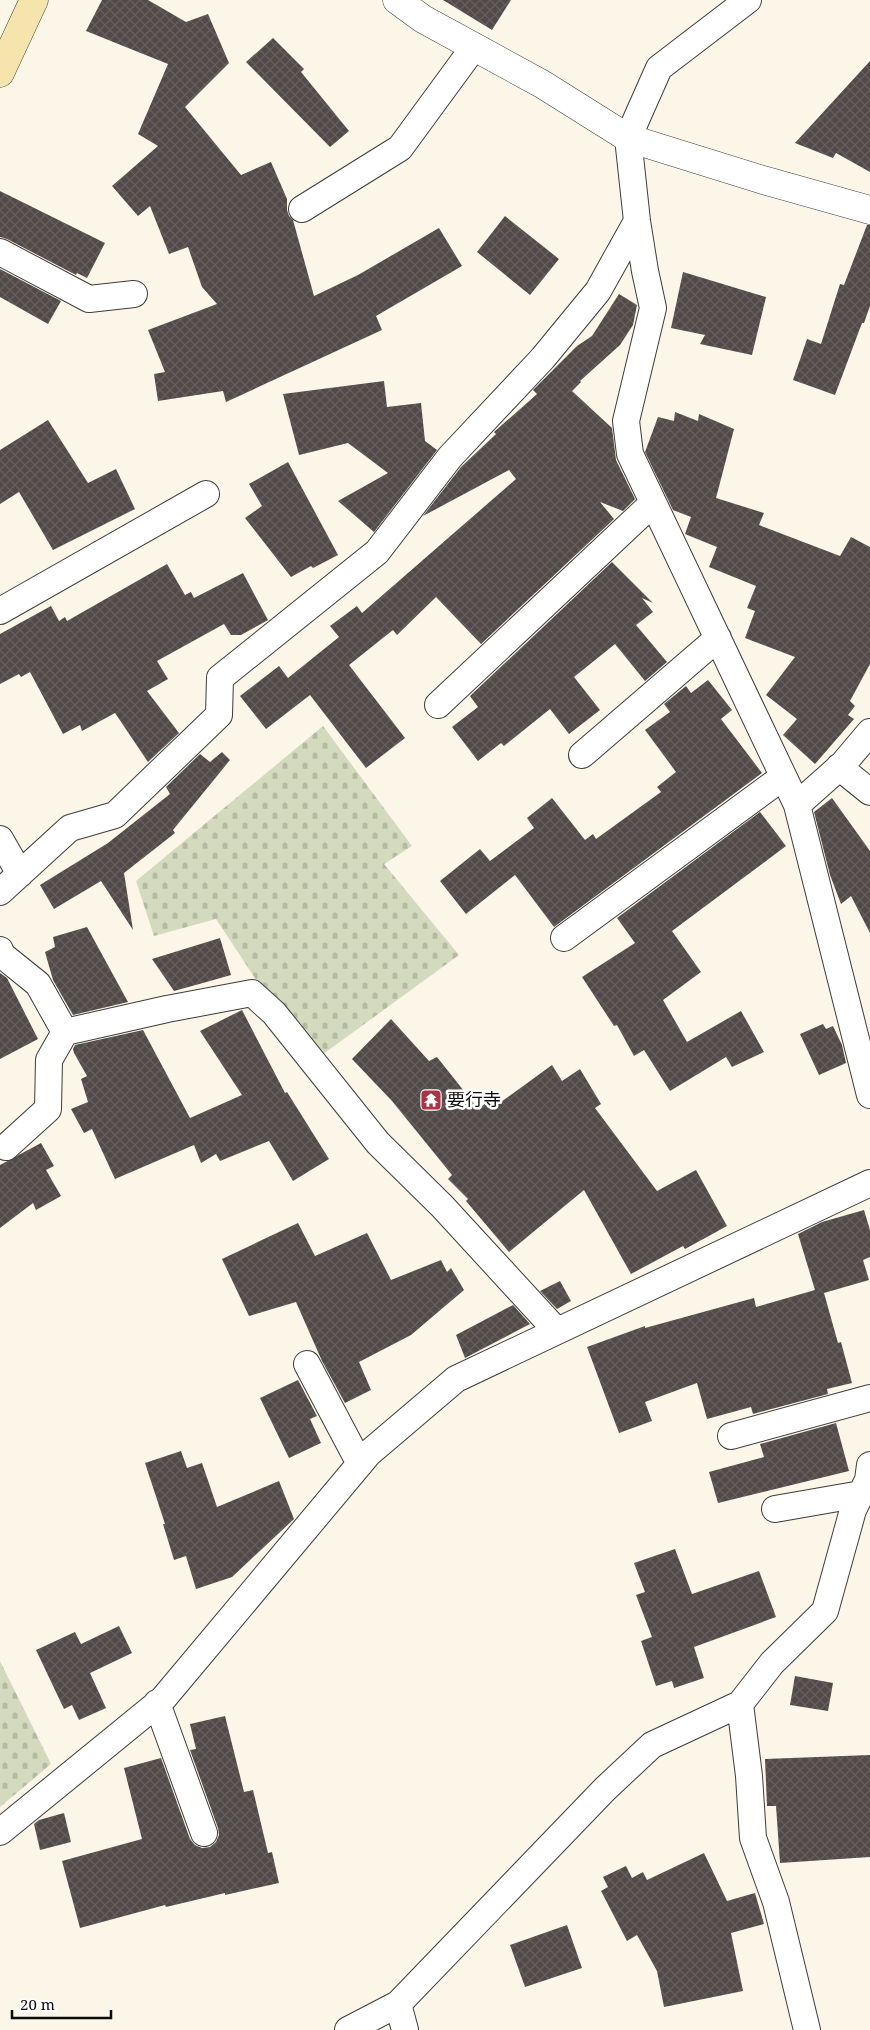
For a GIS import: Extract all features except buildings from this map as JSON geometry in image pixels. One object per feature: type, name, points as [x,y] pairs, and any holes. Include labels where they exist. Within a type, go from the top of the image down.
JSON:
[{"type":"main road","points":[[0,73],[34,0]]},
{"type":"street","points":[[397,0],[423,19],[542,84],[628,138],[763,180],[870,210]]},
{"type":"street","points":[[748,0],[659,68],[628,138],[637,221],[653,308],[626,421],[630,454],[796,805],[870,1095]]},
{"type":"street","points":[[302,209],[400,148],[474,47]]},
{"type":"street","points":[[0,892],[70,828],[115,815],[219,715],[220,678],[377,552],[450,457],[542,358],[598,291],[637,221]]},
{"type":"street","points":[[0,252],[89,299],[134,294]]},
{"type":"street","points":[[0,611],[206,494]]},
{"type":"street","points":[[438,705],[654,503]]},
{"type":"street","points":[[582,755],[718,638]]},
{"type":"street","points":[[796,805],[840,767],[870,732]]},
{"type":"street","points":[[840,767],[870,792]]},
{"type":"street","points":[[564,938],[783,777]]},
{"type":"street","points":[[0,839],[20,874]]},
{"type":"street","points":[[0,950],[2,955],[38,984],[65,1032]]},
{"type":"street","points":[[6,1147],[48,1108],[49,1060],[65,1032],[167,1009],[252,993],[274,1013],[378,1142],[442,1206],[556,1330]]},
{"type":"street","points":[[0,1832],[157,1703],[369,1453],[456,1379],[870,1183]]},
{"type":"street","points":[[307,1364],[360,1464]]},
{"type":"street","points":[[731,1436],[870,1398]]},
{"type":"street","points":[[348,2030],[398,2004],[605,1789],[652,1745],[740,1704],[772,1663],[825,1611],[861,1506],[870,1465]]},
{"type":"street","points":[[775,1510],[861,1506]]},
{"type":"street","points":[[157,1703],[204,1833]]},
{"type":"street","points":[[740,1704],[749,1776],[753,1838],[776,1902],[807,2030]]},
{"type":"street","points":[[398,2004],[405,2030]]},
{"type":"green space","points":[[323,726],[412,846],[384,864],[459,955],[311,1063],[216,919],[154,936],[136,881]]},
{"type":"green space","points":[[0,1661],[51,1764],[0,1807]]},
{"type":"place","name":"要行寺","points":[[431,1100]]}]
